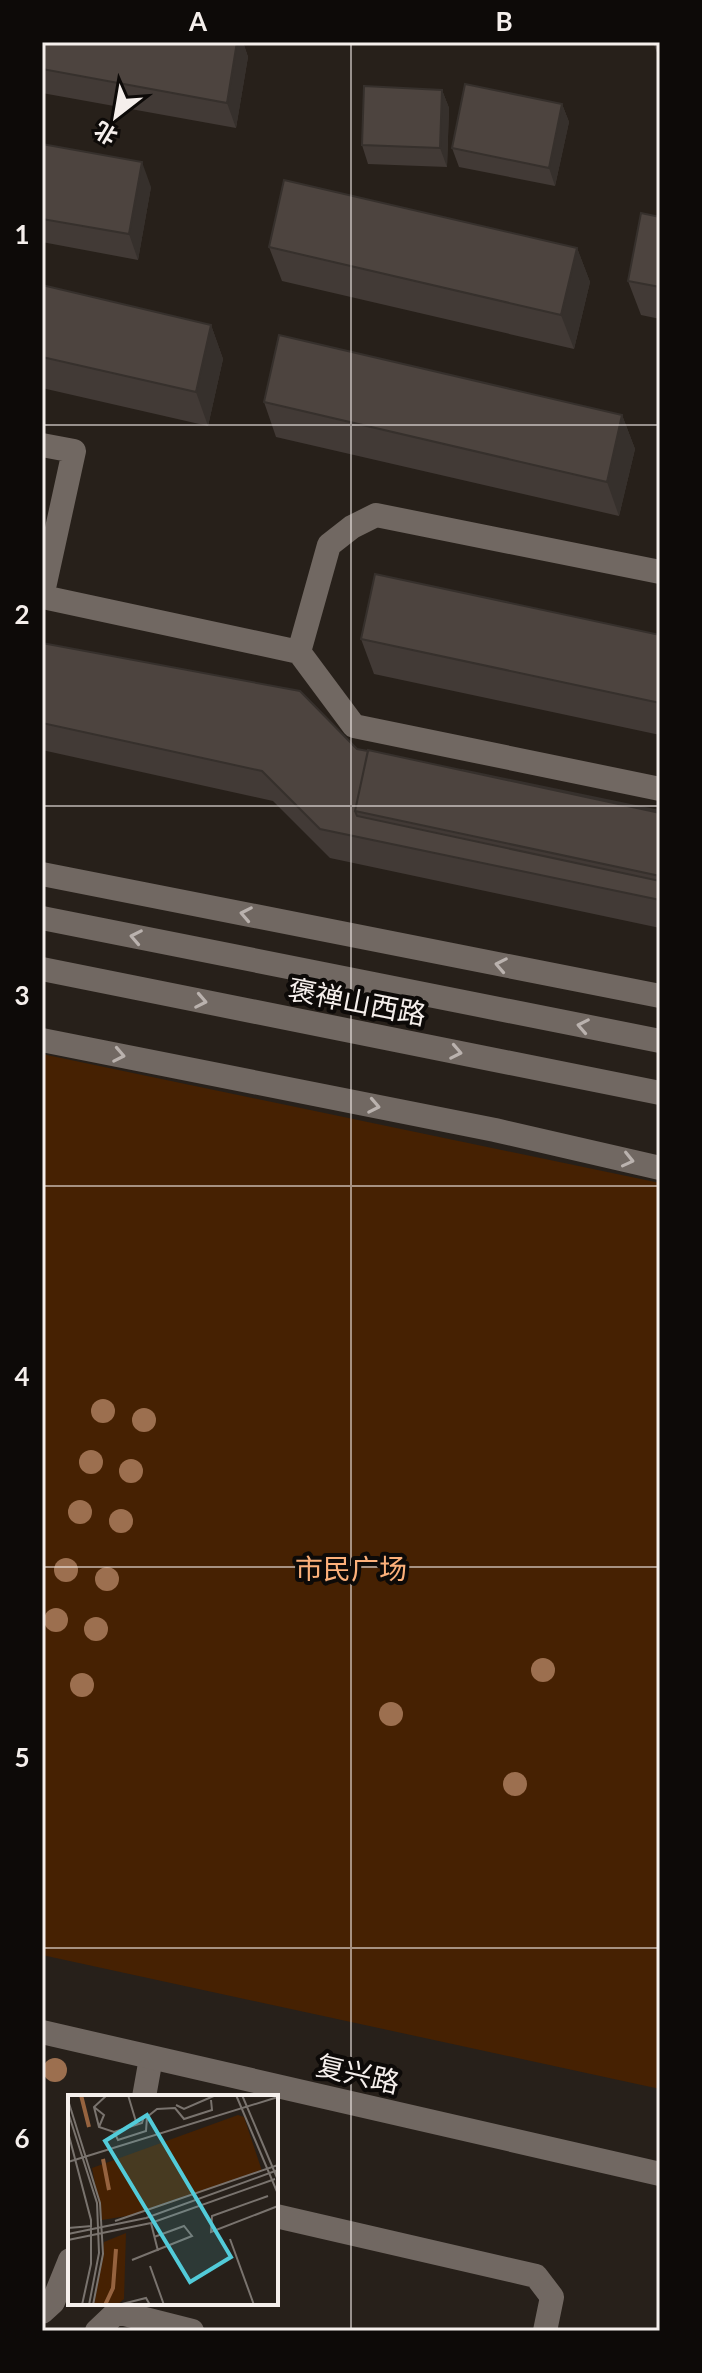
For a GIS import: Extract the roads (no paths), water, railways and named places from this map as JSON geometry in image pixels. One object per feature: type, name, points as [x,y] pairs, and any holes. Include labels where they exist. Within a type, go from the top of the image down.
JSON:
[{"type":"street","points":[[42,445],[74,451],[42,597],[299,652],[354,726],[660,789]]},
{"type":"street","points":[[299,652],[329,545],[352,527],[376,515],[660,572]]},
{"type":"street","points":[[42,874],[660,996]]},
{"type":"street","name":"褒禅山西路","points":[[42,918],[660,1041]]},
{"type":"street","name":"褒禅山西路","points":[[42,969],[660,1093]]},
{"type":"street","points":[[42,1040],[495,1130],[660,1168]]},
{"type":"street","name":"复兴路","points":[[42,2032],[660,2174]]},
{"type":"street","points":[[144,2095],[151,2058]]},
{"type":"street","points":[[278,2216],[536,2276],[552,2297],[545,2331]]},
{"type":"street","points":[[42,2312],[53,2302],[68,2265]]},
{"type":"street","points":[[97,2331],[117,2307],[187,2330]]},
{"type":"park label","name":"市民广场","points":[[351,1569]]}]
